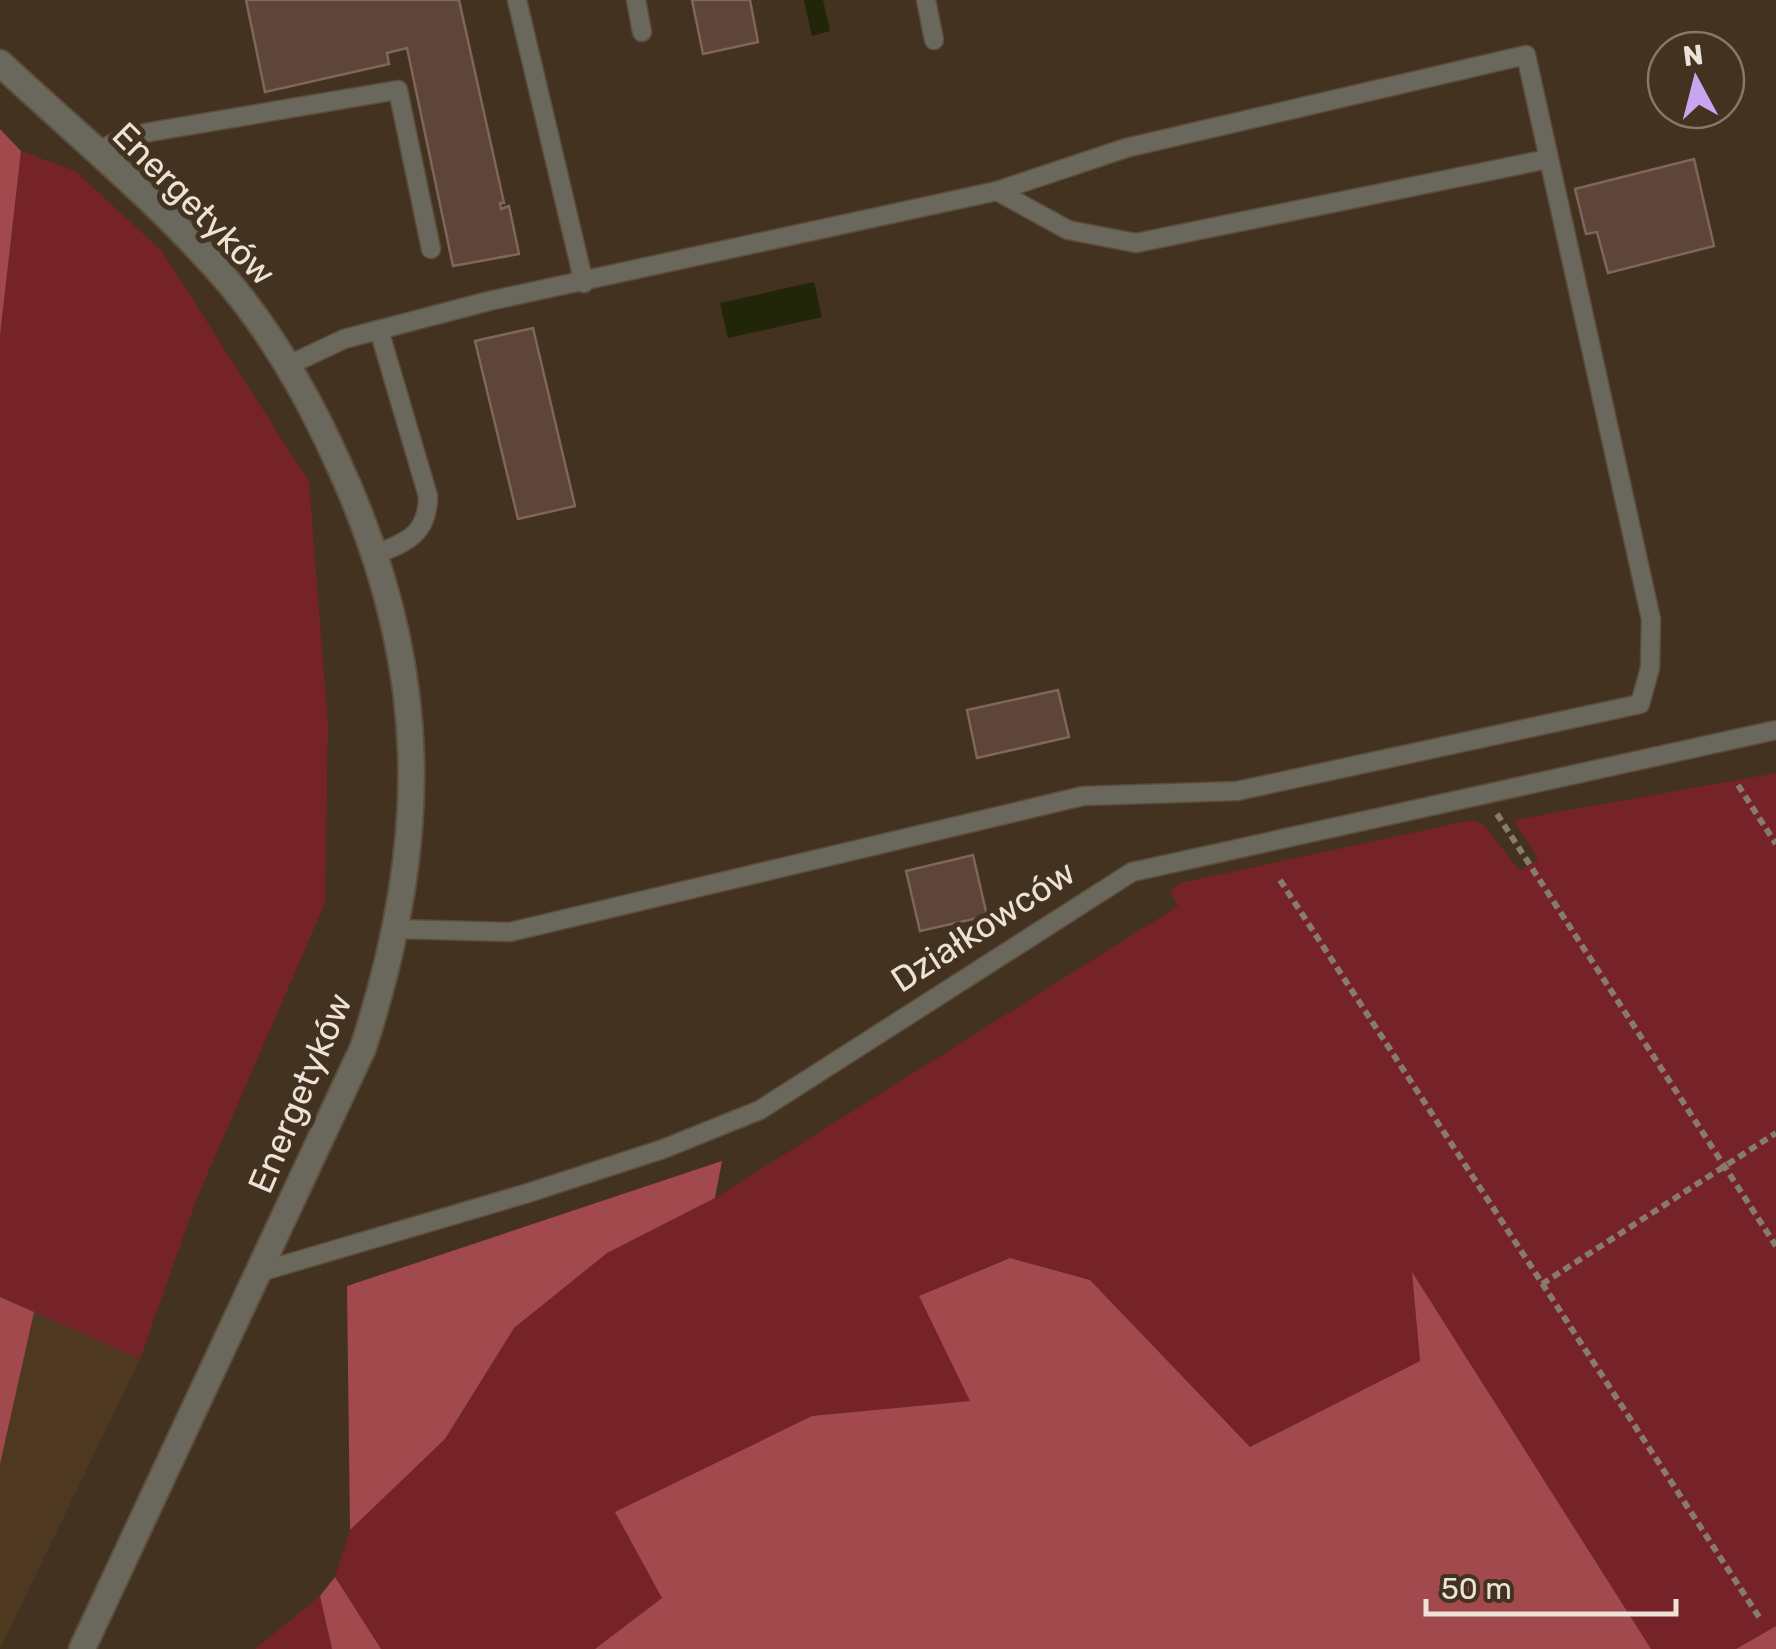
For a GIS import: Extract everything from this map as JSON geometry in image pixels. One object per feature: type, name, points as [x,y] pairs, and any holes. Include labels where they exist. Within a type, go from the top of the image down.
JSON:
[{"type":"street","name":"Energetyków","points":[[0,62],[197,246],[256,316],[289,365],[328,440],[376,554],[399,634],[414,750],[407,854],[394,928],[362,1048],[82,1649]]},
{"type":"lane","points":[[517,0],[584,282]]},
{"type":"lane","points":[[636,0],[642,32]]},
{"type":"lane","points":[[926,0],[934,40]]},
{"type":"lane","points":[[289,365],[344,339],[379,330],[997,191],[1126,148],[1526,55],[1651,620],[1650,668],[1640,704],[1237,791],[1083,796],[510,932],[394,928]]},
{"type":"lane","points":[[96,153],[117,141],[150,132],[398,90],[430,249]]},
{"type":"lane","points":[[997,191],[1068,230],[1136,243],[1548,159]]},
{"type":"lane","points":[[376,554],[411,540],[428,513],[428,496],[379,330]]},
{"type":"lane","name":"Działkowców","points":[[260,1272],[528,1193],[760,1110],[1132,872],[1776,730]]},
{"type":"path","points":[[1738,785],[1776,844]]},
{"type":"path","points":[[1485,794],[1776,1246]]},
{"type":"path","points":[[1280,880],[1759,1617]]},
{"type":"path","points":[[1542,1284],[1776,1133]]},
{"type":"shaded area","points":[[804,0],[823,0],[830,31],[812,36]]},
{"type":"shaded area","points":[[0,129],[21,151],[0,335]]},
{"type":"shaded area","points":[[21,151],[75,171],[162,251],[309,482],[328,725],[325,903],[197,1198],[140,1359],[0,1297],[0,335]]},
{"type":"shaded area","points":[[814,282],[822,317],[728,338],[720,303]]},
{"type":"shaded area","points":[[1776,773],[1776,1626],[1736,1649],[1651,1649],[1413,1274],[1420,1361],[1250,1447],[1090,1280],[1009,1258],[919,1296],[971,1401],[812,1416],[616,1512],[662,1598],[595,1649],[381,1649],[335,1577],[350,1530],[445,1439],[514,1328],[607,1252],[715,1198],[1178,906],[1170,891],[1180,883],[1472,820],[1483,824],[1520,871],[1538,859],[1514,820]]},
{"type":"shaded area","points":[[722,1161],[715,1198],[607,1253],[514,1328],[445,1439],[350,1530],[347,1286]]},
{"type":"shaded area","points":[[1010,1258],[1090,1280],[1250,1447],[1420,1361],[1412,1272],[1651,1649],[595,1649],[662,1598],[615,1512],[812,1416],[970,1401],[919,1296]]},
{"type":"shaded area","points":[[0,1297],[140,1359],[0,1649]]},
{"type":"shaded area","points":[[0,1297],[34,1312],[0,1464]]},
{"type":"shaded area","points":[[335,1577],[381,1649],[332,1649],[320,1596]]},
{"type":"shaded area","points":[[320,1596],[332,1649],[255,1649]]},
{"type":"shaded area","points":[[1776,1626],[1776,1649],[1736,1649]]},
{"type":"building","points":[[246,0],[459,0],[504,203],[500,203],[501,209],[509,206],[519,254],[453,266],[407,48],[387,53],[389,64],[265,92]]},
{"type":"building","points":[[692,0],[750,0],[758,42],[703,54]]},
{"type":"building","points":[[1694,159],[1714,246],[1608,273],[1597,232],[1586,234],[1575,189]]},
{"type":"building","points":[[533,328],[575,506],[518,519],[475,341]]},
{"type":"building","points":[[1058,690],[1069,737],[977,758],[967,710]]},
{"type":"building","points":[[973,855],[987,916],[920,931],[906,871]]}]
